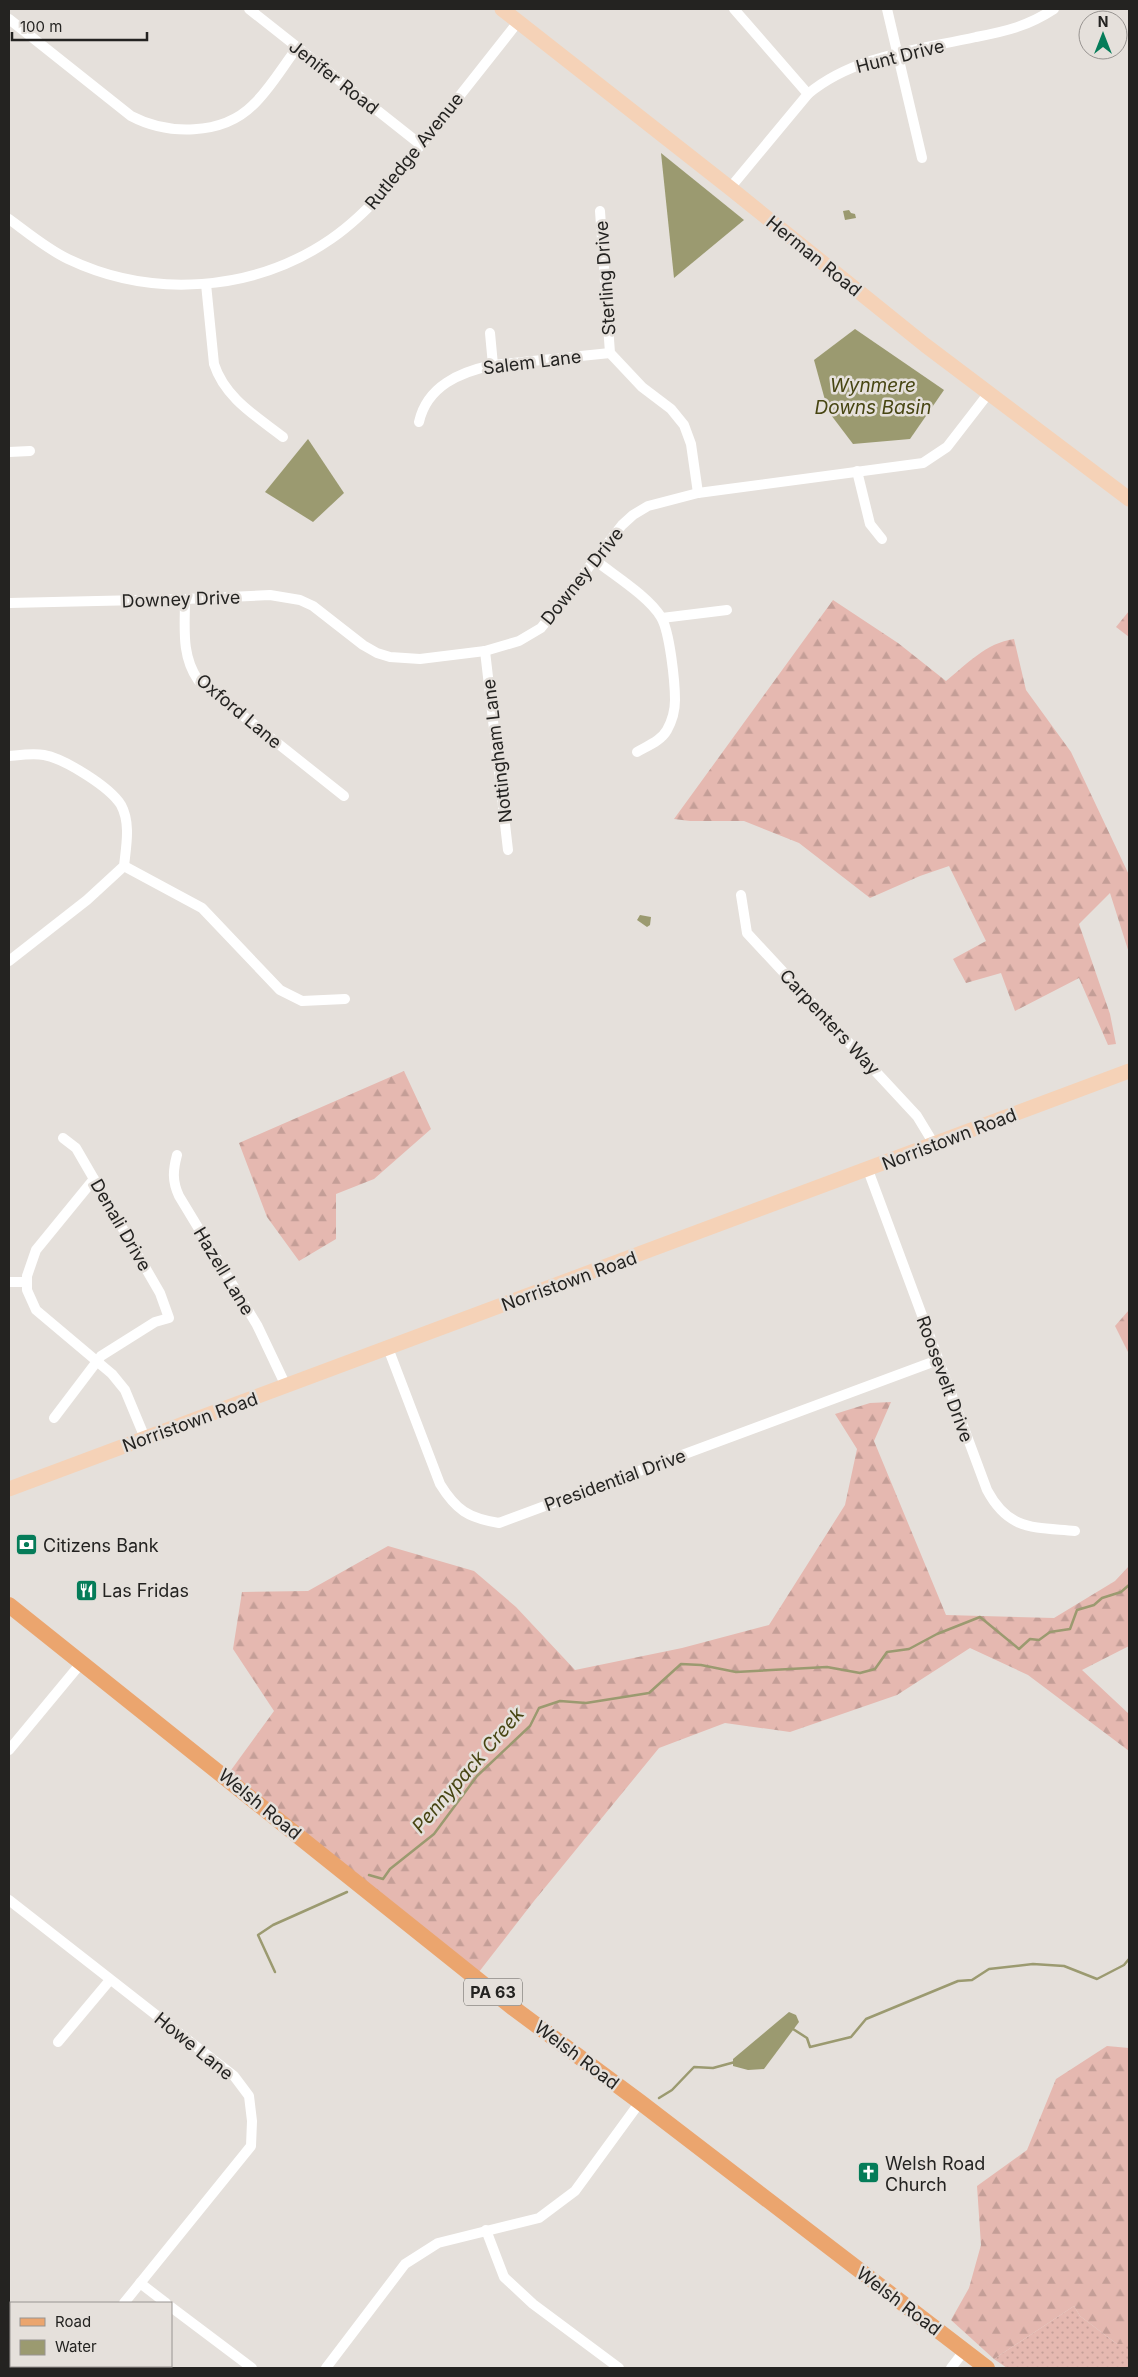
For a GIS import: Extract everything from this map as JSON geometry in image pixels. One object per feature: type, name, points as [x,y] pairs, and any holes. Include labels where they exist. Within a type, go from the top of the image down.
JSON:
[{"type":"main road","name":"Herman Road","points":[[502,9],[988,394],[1129,499]]},
{"type":"main road","name":"Norristown Road","points":[[9,1489],[1129,1071]]},
{"type":"main road","name":"Welsh Road","points":[[9,1605],[512,2007],[640,2102],[987,2368]]},
{"type":"street","name":"Jenifer Road","points":[[249,9],[420,145]]},
{"type":"street","points":[[734,9],[808,94]]},
{"type":"street","points":[[887,9],[922,158]]},
{"type":"street","name":"Hunt Drive","points":[[730,188],[808,94],[826,80],[863,62],[1023,27],[1054,9]]},
{"type":"street","points":[[9,19],[131,116],[145,122],[176,130],[210,127],[230,119],[252,106],[297,48]]},
{"type":"street","name":"Rutledge Avenue","points":[[9,219],[40,242],[67,258],[92,269],[148,283],[172,285],[206,284],[264,273],[317,248],[363,213],[382,194],[518,22]]},
{"type":"street","name":"Sterling Drive","points":[[600,211],[610,353],[642,387],[671,409],[684,425],[691,444],[698,493]]},
{"type":"street","points":[[206,284],[214,364],[217,375],[238,402],[283,437]]},
{"type":"street","points":[[490,333],[493,365]]},
{"type":"street","name":"Salem Lane","points":[[419,422],[423,406],[444,384],[464,373],[493,365],[610,353]]},
{"type":"street","name":"Downey Drive","points":[[9,603],[185,600],[270,595],[300,600],[313,606],[377,654],[420,659],[485,651],[519,641],[542,628],[594,560],[633,515],[660,501],[698,493],[911,465],[934,457],[946,446],[988,394]]},
{"type":"street","points":[[9,452],[30,451]]},
{"type":"street","points":[[857,471],[870,524],[882,539]]},
{"type":"street","points":[[594,560],[650,603],[662,618],[668,639],[675,700],[671,723],[661,738],[637,752]]},
{"type":"street","name":"Oxford Lane","points":[[185,600],[185,648],[192,672],[198,680],[344,796]]},
{"type":"street","points":[[662,618],[727,610]]},
{"type":"street","name":"Nottingham Lane","points":[[485,651],[508,850]]},
{"type":"street","points":[[9,756],[43,754],[72,764],[121,805],[128,832],[124,866],[87,900],[9,961]]},
{"type":"street","points":[[124,866],[202,908],[280,990],[302,1002],[345,999]]},
{"type":"street","name":"Carpenters Way","points":[[741,895],[747,933],[917,1116],[934,1144]]},
{"type":"street","name":"Denali Drive","points":[[63,1138],[76,1148],[160,1293],[168,1318],[155,1322],[110,1348],[97,1361]]},
{"type":"street","name":"Hazell Lane","points":[[177,1155],[173,1169],[174,1185],[178,1196],[257,1325],[286,1386]]},
{"type":"street","name":"Roosevelt Drive","points":[[868,1170],[987,1490],[1001,1513],[1024,1525],[1075,1531]]},
{"type":"street","points":[[94,1179],[36,1250],[26,1282],[31,1302],[36,1310],[112,1374],[125,1390],[145,1438]]},
{"type":"street","points":[[9,1282],[26,1282]]},
{"type":"street","name":"Presidential Drive","points":[[388,1348],[440,1484],[450,1501],[470,1516],[499,1523],[938,1360]]},
{"type":"street","points":[[54,1418],[97,1361]]},
{"type":"street","points":[[9,1750],[82,1662]]},
{"type":"street","name":"Howe Lane","points":[[9,1900],[234,2076],[249,2096],[252,2120],[250,2146],[125,2302]]},
{"type":"street","points":[[58,2042],[110,1980]]},
{"type":"street","points":[[326,2368],[406,2264],[438,2243],[539,2218],[575,2191],[640,2102]]},
{"type":"street","points":[[486,2230],[504,2277],[533,2304],[619,2368]]},
{"type":"street","points":[[140,2283],[165,2302]]},
{"type":"street","points":[[172,2308],[252,2368]]},
{"type":"street","points":[[951,2368],[964,2351]]},
{"type":"green space","points":[[833,600],[898,643],[946,681],[969,661],[986,650],[1004,641],[1014,639],[1026,690],[1071,752],[1129,875],[1129,953],[1110,893],[1079,924],[1110,1014],[1116,1044],[1108,1045],[1079,978],[1015,1011],[1001,973],[966,983],[953,959],[986,941],[949,866],[920,876],[870,898],[799,843],[744,821],[690,821],[674,819]]},
{"type":"green space","points":[[1129,611],[1129,637],[1116,627]]},
{"type":"green space","points":[[404,1071],[431,1129],[374,1179],[336,1194],[336,1239],[299,1261],[267,1217],[239,1143]]},
{"type":"green space","points":[[1129,1310],[1129,1354],[1115,1326]]},
{"type":"green space","points":[[891,1402],[874,1441],[946,1615],[1054,1618],[1115,1581],[1129,1566],[1129,1646],[1082,1670],[1129,1714],[1129,1751],[1028,1675],[970,1648],[897,1695],[790,1732],[725,1723],[659,1748],[534,1901],[475,1977],[226,1777],[274,1711],[233,1649],[242,1592],[308,1591],[388,1546],[474,1571],[516,1607],[575,1670],[682,1648],[769,1625],[845,1505],[857,1449],[835,1414],[870,1403]]},
{"type":"green space","points":[[1107,2046],[1129,2048],[1129,2344],[1117,2344],[1080,2316],[1074,2306],[994,2359],[951,2320],[969,2288],[981,2245],[977,2186],[1027,2150],[1056,2079]]},
{"type":"green space","points":[[1074,2306],[1080,2316],[1117,2344],[1129,2344],[1129,2368],[1007,2368],[994,2359]]},
{"type":"water","points":[[661,153],[744,220],[674,278]]},
{"type":"water","points":[[849,210],[855,214],[856,218],[845,220],[843,211]]},
{"type":"water","name":"Wynmere Downs Basin","points":[[855,329],[944,390],[910,439],[853,444],[828,411],[814,360]]},
{"type":"water","points":[[308,439],[344,493],[313,522],[265,492]]},
{"type":"water","points":[[640,915],[651,917],[650,925],[647,927],[637,920]]},
{"type":"water","points":[[789,2012],[796,2015],[799,2022],[764,2069],[748,2070],[733,2066],[733,2059]]},
{"type":"waterway","name":"Pennypack Creek","points":[[369,1875],[383,1879],[390,1869],[434,1834],[477,1776],[530,1726],[539,1708],[560,1701],[586,1703],[649,1693],[681,1664],[701,1665],[736,1672],[827,1667],[860,1673],[875,1669],[887,1652],[909,1649],[937,1634],[980,1617],[1019,1649],[1030,1639],[1039,1640],[1050,1632],[1070,1629],[1077,1610],[1094,1605],[1102,1598],[1121,1592],[1129,1585]]},
{"type":"waterway","name":"Pennypack Creek","points":[[275,1972],[258,1935],[273,1925],[347,1892]]},
{"type":"waterway","points":[[793,2029],[807,2038],[810,2047],[851,2037],[866,2019],[958,1981],[972,1980],[989,1969],[1033,1964],[1064,1966],[1097,1979],[1124,1965],[1129,1959]]},
{"type":"waterway","points":[[659,2098],[672,2090],[694,2067],[713,2068],[735,2062]]},
{"type":"place","name":"Citizens Bank","points":[[27,1545]]},
{"type":"place","name":"Las Fridas","points":[[86,1590]]},
{"type":"place","name":"Welsh Road Church","points":[[869,2173]]}]
